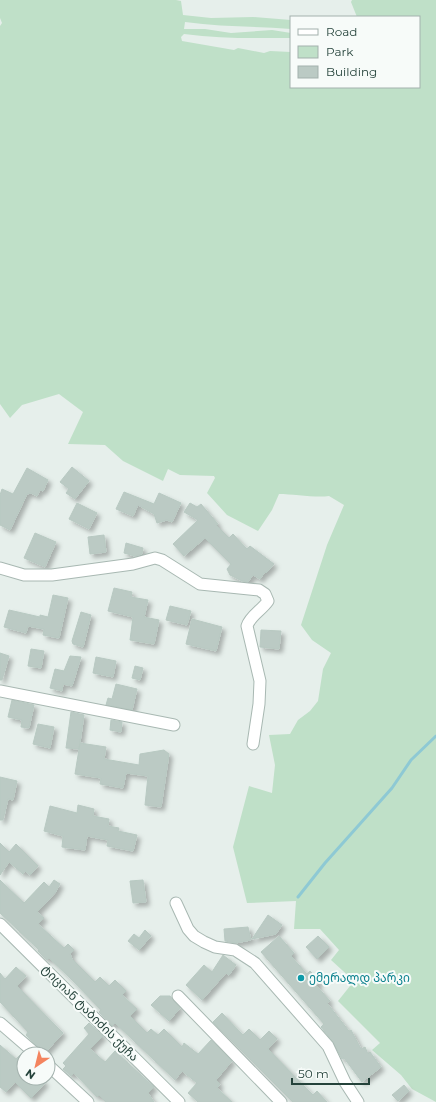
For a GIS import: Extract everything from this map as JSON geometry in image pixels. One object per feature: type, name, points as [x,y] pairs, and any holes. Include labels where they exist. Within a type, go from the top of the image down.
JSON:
[{"type":"street","points":[[0,568],[24,575],[52,575],[133,564],[155,558],[162,560],[200,584],[258,590],[265,594],[268,601],[263,609],[248,622],[247,626],[260,681],[259,704],[253,744]]},
{"type":"street","points":[[0,691],[174,726]]},
{"type":"street","points":[[176,903],[188,929],[194,936],[215,946],[235,950],[255,963],[328,1046],[345,1082],[358,1102]]},
{"type":"street","name":"ტიციან ტაბიძის ქუჩა","points":[[0,924],[179,1102]]},
{"type":"street","points":[[178,996],[281,1102]]},
{"type":"street","points":[[0,1023],[27,1046]]},
{"type":"street","points":[[56,1072],[88,1102]]},
{"type":"green space","points":[[0,0],[176,0],[181,1],[183,15],[211,18],[253,17],[290,20],[290,29],[211,25],[185,22],[184,29],[205,29],[231,33],[272,30],[290,33],[290,38],[197,36],[184,34],[181,37],[182,41],[234,50],[238,48],[264,53],[270,51],[290,52],[290,88],[420,88],[420,16],[357,16],[351,2],[352,0],[436,0],[436,1102],[412,1089],[401,1075],[372,1050],[380,1043],[338,1001],[354,981],[331,960],[339,950],[320,929],[294,929],[296,901],[247,903],[233,847],[249,786],[272,793],[275,765],[269,735],[290,734],[298,720],[310,711],[318,701],[323,669],[331,653],[312,640],[301,625],[327,545],[344,505],[329,496],[318,497],[279,494],[272,510],[258,531],[227,515],[207,493],[215,478],[214,476],[180,475],[168,469],[163,481],[123,461],[105,445],[68,444],[83,412],[59,394],[22,405],[10,418],[0,404],[0,26],[2,23],[0,18]]},
{"type":"building","points":[[72,467],[89,481],[75,499],[66,493],[69,489],[60,482]]},
{"type":"building","points":[[27,468],[48,480],[43,491],[40,490],[37,496],[31,493],[27,494],[10,530],[0,525],[0,495],[2,489],[13,494]]},
{"type":"building","points":[[124,492],[154,504],[159,493],[181,503],[172,522],[167,520],[157,523],[154,514],[138,505],[133,516],[116,509]]},
{"type":"building","points":[[77,503],[97,513],[89,529],[69,519]]},
{"type":"building","points":[[190,503],[197,507],[201,504],[218,524],[216,525],[229,538],[233,534],[247,549],[250,546],[274,564],[260,579],[253,575],[248,582],[242,581],[230,575],[227,569],[231,564],[205,538],[184,556],[173,544],[198,520],[184,512]]},
{"type":"building","points":[[35,533],[56,542],[45,567],[24,558]]},
{"type":"building","points":[[104,535],[106,552],[90,554],[88,537]]},
{"type":"building","points":[[126,543],[143,548],[142,554],[135,556],[124,553]]},
{"type":"building","points":[[114,588],[132,592],[131,597],[148,600],[144,617],[159,620],[154,644],[130,640],[133,617],[108,611]]},
{"type":"building","points":[[53,595],[68,598],[59,638],[43,635],[44,629],[28,626],[26,633],[4,627],[9,610],[40,617],[40,615],[48,617]]},
{"type":"building","points":[[170,606],[191,611],[187,625],[166,620]]},
{"type":"building","points":[[81,612],[91,615],[83,647],[73,644],[72,641]]},
{"type":"building","points":[[192,619],[222,627],[216,651],[186,644]]},
{"type":"building","points":[[261,630],[281,631],[279,649],[260,647]]},
{"type":"building","points":[[31,649],[44,651],[41,668],[28,666]]},
{"type":"building","points":[[0,653],[9,656],[2,680],[0,680]]},
{"type":"building","points":[[70,656],[81,657],[72,686],[63,684],[62,691],[50,688],[55,669],[64,671]]},
{"type":"building","points":[[96,657],[116,661],[113,677],[93,673]]},
{"type":"building","points":[[135,666],[143,668],[140,680],[132,678]]},
{"type":"building","points":[[116,684],[137,689],[132,710],[106,705],[108,698],[112,699]]},
{"type":"building","points":[[12,700],[34,705],[29,728],[21,727],[22,720],[8,717]]},
{"type":"building","points":[[71,712],[84,715],[79,749],[66,748]]},
{"type":"building","points":[[111,720],[122,722],[121,732],[110,730]]},
{"type":"building","points":[[38,724],[54,727],[50,748],[33,744]]},
{"type":"building","points":[[80,743],[106,747],[104,759],[139,765],[140,754],[164,750],[169,754],[161,807],[145,805],[148,776],[126,773],[123,788],[100,784],[101,778],[75,774]]},
{"type":"building","points":[[0,777],[17,781],[13,800],[8,799],[3,820],[0,820]]},
{"type":"building","points":[[78,805],[94,809],[93,816],[109,819],[108,826],[119,828],[118,831],[137,835],[133,851],[107,846],[108,840],[87,836],[85,850],[62,847],[63,836],[44,831],[50,806],[77,813]]},
{"type":"building","points":[[0,843],[9,852],[16,844],[38,866],[30,875],[25,871],[23,874],[9,862],[0,875]]},
{"type":"building","points":[[0,880],[24,903],[44,882],[49,887],[54,880],[60,884],[55,893],[37,912],[44,918],[38,924],[64,948],[68,944],[74,950],[70,954],[72,959],[95,982],[100,977],[109,986],[115,980],[126,991],[122,995],[137,1009],[130,1016],[147,1033],[151,1029],[158,1035],[164,1029],[182,1047],[184,1043],[198,1054],[211,1040],[232,1061],[216,1080],[220,1084],[217,1088],[232,1102],[198,1102],[188,1093],[197,1083],[182,1071],[175,1080],[115,1023],[112,1026],[99,1012],[101,1010],[70,978],[49,958],[47,960],[38,951],[39,950],[0,913]]},
{"type":"building","points":[[143,880],[146,902],[133,903],[130,881]]},
{"type":"building","points":[[268,915],[282,925],[276,934],[252,939]]},
{"type":"building","points":[[248,927],[251,940],[236,943],[225,941],[224,929]]},
{"type":"building","points":[[145,930],[151,936],[139,950],[128,941],[134,934],[139,938]]},
{"type":"building","points":[[279,936],[294,953],[291,956],[307,974],[310,971],[320,982],[316,985],[330,1001],[327,1003],[349,1031],[351,1030],[361,1049],[365,1047],[368,1054],[370,1052],[381,1067],[362,1082],[344,1058],[342,1059],[333,1042],[321,1027],[324,1024],[261,952]]},
{"type":"building","points":[[318,936],[329,947],[317,959],[306,947]]},
{"type":"building","points":[[223,955],[236,965],[229,975],[226,973],[202,1000],[186,985],[204,965],[212,972]]},
{"type":"building","points":[[16,967],[26,976],[17,986],[63,1033],[51,1046],[36,1046],[26,1035],[28,1032],[0,1002],[0,973],[5,979]]},
{"type":"building","points":[[160,996],[170,996],[180,1008],[169,1021],[151,1005]]},
{"type":"building","points":[[222,1013],[243,1035],[249,1029],[260,1040],[269,1031],[277,1039],[268,1049],[313,1095],[317,1091],[327,1102],[293,1102],[213,1022]]},
{"type":"building","points":[[89,1023],[103,1036],[90,1049],[105,1062],[115,1051],[154,1087],[148,1093],[154,1102],[106,1102],[99,1095],[97,1097],[74,1073],[71,1076],[63,1069],[66,1066],[63,1063],[89,1034],[84,1028]]},
{"type":"building","points":[[0,1045],[16,1059],[16,1083],[15,1082],[6,1092],[0,1087]]},
{"type":"building","points":[[404,1085],[409,1091],[398,1101],[392,1095]]},
{"type":"building","points":[[19,1086],[42,1086],[31,1098]]},
{"type":"waterway","points":[[298,897],[325,863],[392,788],[411,760],[436,736]]},
{"type":"place","name":"ემერალდ პარკი","points":[[301,978]]}]
